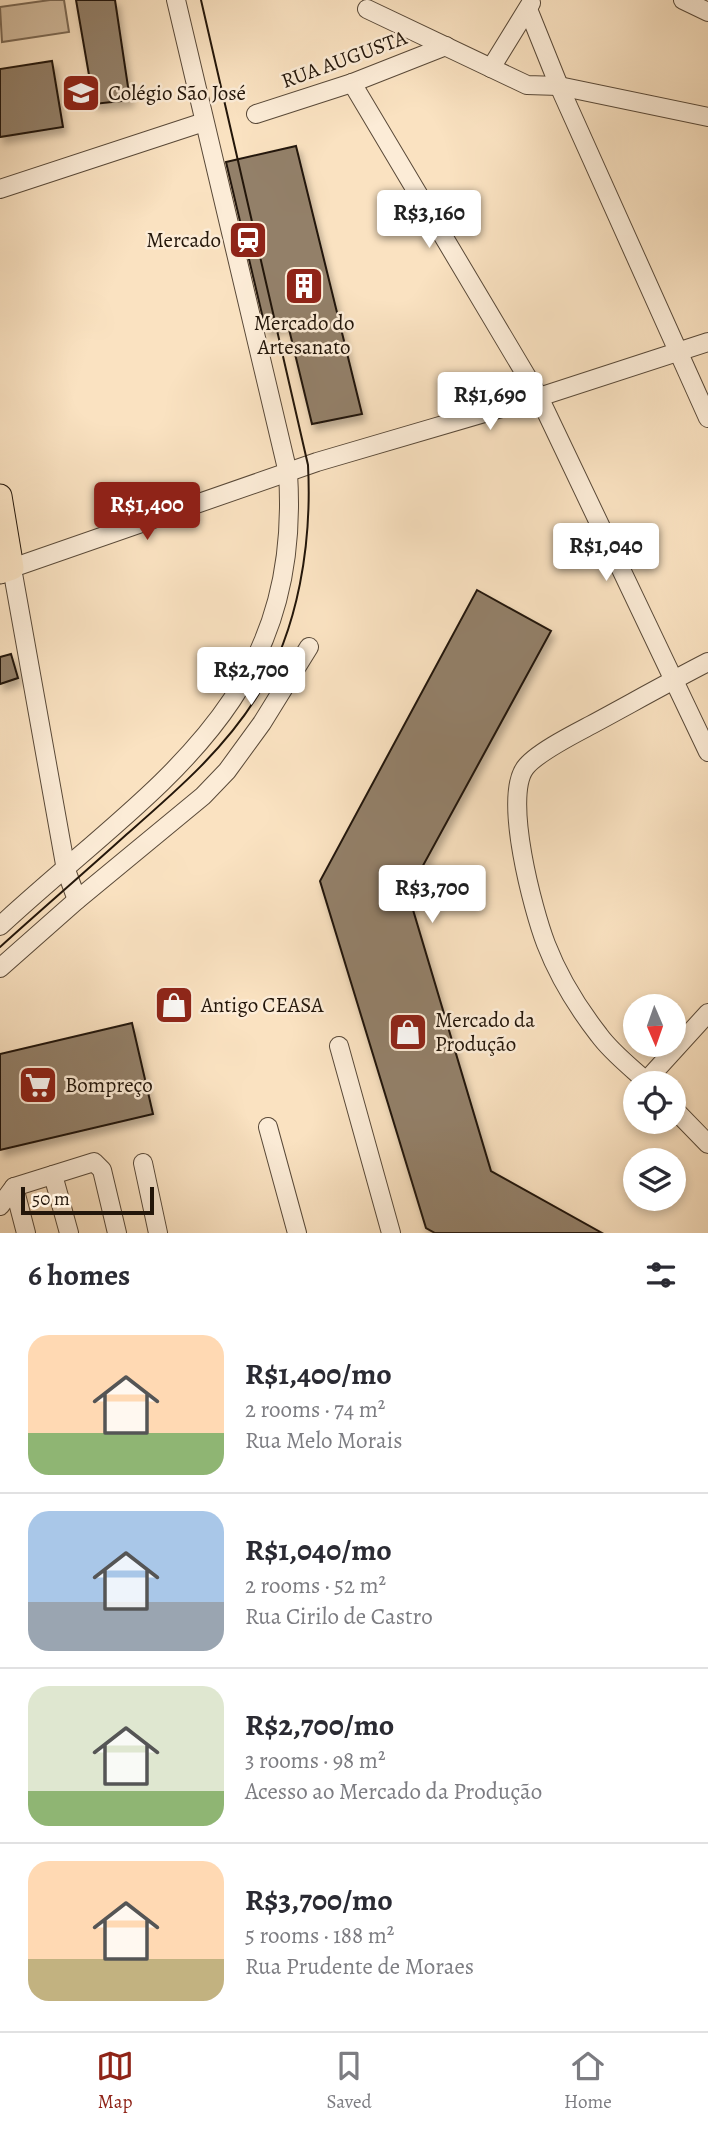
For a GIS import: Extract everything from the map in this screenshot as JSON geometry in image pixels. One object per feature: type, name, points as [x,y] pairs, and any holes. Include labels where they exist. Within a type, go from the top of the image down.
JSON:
[{"type":"main road","points":[[0,496],[6,570]]},
{"type":"street","points":[[0,926],[179,767],[226,713],[271,625],[285,576],[291,513],[288,473],[176,0]]},
{"type":"street","points":[[683,0],[708,12]]},
{"type":"street","points":[[491,68],[530,4]]},
{"type":"street","points":[[530,4],[559,86],[708,418]]},
{"type":"street","points":[[367,9],[527,85],[559,86],[708,117]]},
{"type":"street","name":"RUA AUGUSTA","points":[[257,114],[352,83],[446,46]]},
{"type":"street","points":[[352,83],[539,397],[708,752]]},
{"type":"street","points":[[0,190],[204,122]]},
{"type":"street","points":[[77,900],[66,870],[6,570],[317,462],[539,397],[708,342]]},
{"type":"street","points":[[0,968],[77,900],[177,820],[227,771],[262,723],[309,647]]},
{"type":"street","points":[[635,1071],[599,1037],[564,982],[546,944],[529,884],[516,810],[521,776],[527,766],[562,741],[708,662]]},
{"type":"street","points":[[657,1071],[708,1013]]},
{"type":"street","points":[[339,1046],[391,1233]]},
{"type":"street","points":[[686,1121],[708,1144]]},
{"type":"street","points":[[268,1127],[297,1233]]},
{"type":"street","points":[[0,1206],[14,1186],[94,1162],[103,1170],[117,1233]]},
{"type":"street","points":[[143,1163],[158,1233]]},
{"type":"street","points":[[53,1175],[69,1233]]},
{"type":"street","points":[[14,1186],[26,1233]]},
{"type":"shaded area","points":[[64,0],[69,32],[2,42],[0,7]]},
{"type":"building","points":[[76,0],[115,0],[130,100],[94,104]]},
{"type":"building","points":[[52,61],[63,127],[0,137],[0,69]]},
{"type":"building","name":"Mercado do Artesanato","points":[[296,146],[362,414],[312,424],[288,325],[266,331],[226,162]]},
{"type":"building","name":"Mercado da Produção","points":[[477,590],[551,631],[408,893],[491,1171],[602,1233],[435,1233],[426,1228],[320,881]]},
{"type":"building","points":[[11,654],[18,678],[0,684],[0,657]]},
{"type":"building","points":[[132,1023],[153,1114],[0,1150],[0,1054]]},
{"type":"tram line","points":[[0,947],[181,786],[230,734],[258,695],[272,669],[284,642],[300,584],[308,524],[308,465],[201,0]]},
{"type":"place","name":"Colégio São José","points":[[81,93]]},
{"type":"place","name":"Mercado","points":[[248,240]]},
{"type":"place","name":"Mercado do Artesanato","points":[[304,286]]},
{"type":"place","name":"Antigo CEASA","points":[[174,1005]]},
{"type":"place","name":"Mercado da Produção","points":[[408,1032]]},
{"type":"place","name":"Bompreço","points":[[38,1085]]}]
